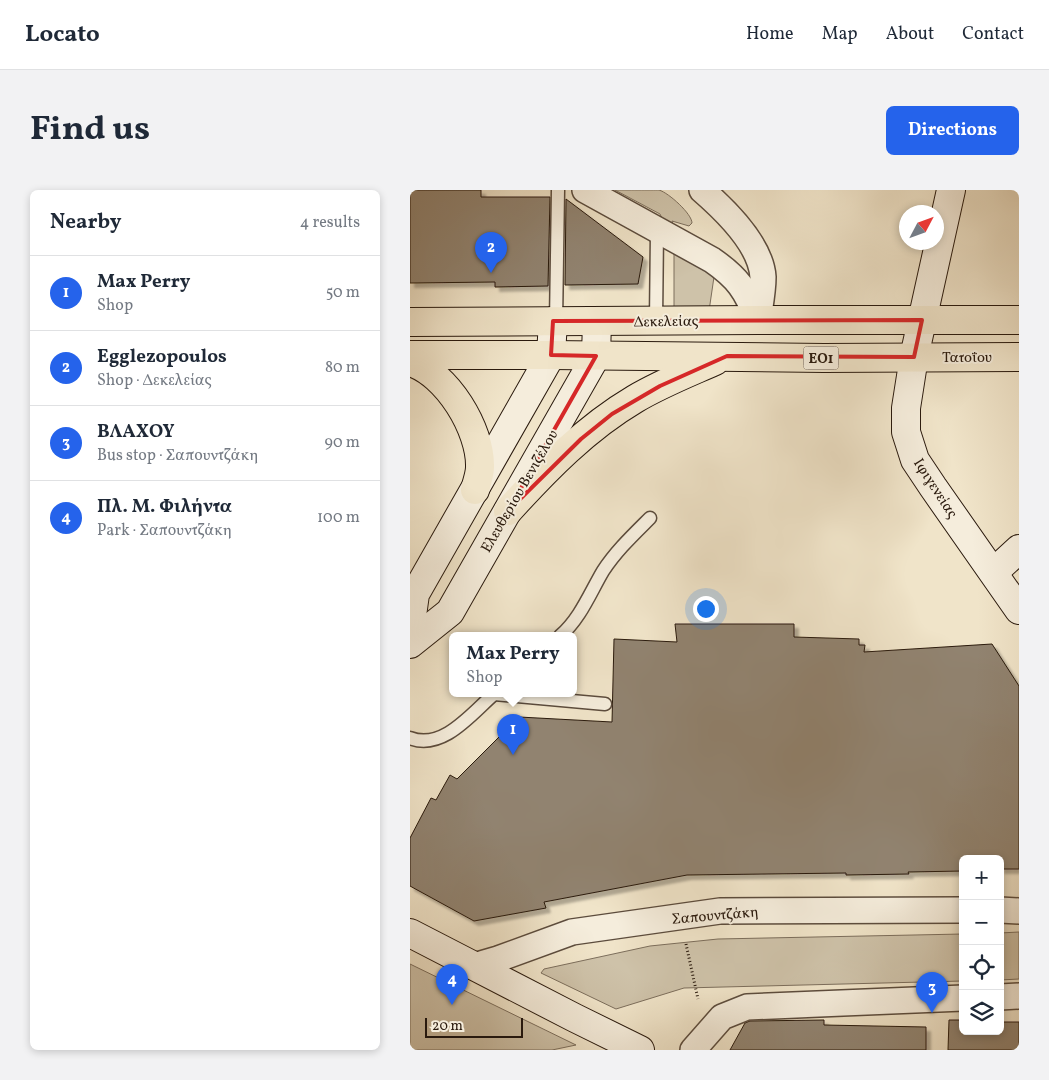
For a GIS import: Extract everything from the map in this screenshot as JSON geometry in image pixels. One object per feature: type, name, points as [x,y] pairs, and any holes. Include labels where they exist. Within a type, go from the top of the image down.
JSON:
[{"type":"main road","name":"Ιφιγενείας","points":[[951,190],[914,357],[906,408],[906,432],[915,460],[1019,610]]},
{"type":"main road","name":"Δεκελείας","points":[[410,322],[922,320]]},
{"type":"main road","points":[[922,320],[1019,320]]},
{"type":"main road","name":"Ελευθερίου Βενιζέλου","points":[[410,644],[450,612],[596,356],[597,321]]},
{"type":"main road","points":[[410,630],[415,594],[476,490],[517,412],[551,355],[554,322]]},
{"type":"main road","name":"ΕΟ1","points":[[410,355],[914,357]]},
{"type":"main road","points":[[508,511],[541,474],[612,414],[660,386],[727,356]]},
{"type":"main road","name":"Τατοΐου","points":[[914,357],[1019,357]]},
{"type":"main road","points":[[410,362],[417,364],[431,374],[462,407],[472,429],[478,451],[480,468],[476,490]]},
{"type":"main road","points":[[994,572],[1019,549]]},
{"type":"main road","points":[[410,932],[640,1050]]},
{"type":"street","points":[[585,190],[712,260],[728,272],[748,296],[758,320]]},
{"type":"street","points":[[702,190],[720,206],[747,239],[760,263],[763,276],[758,320]]},
{"type":"street","name":"Σαπουντζάκη","points":[[474,966],[572,932],[720,911],[959,910]]},
{"type":"street","points":[[1004,910],[1019,911]]},
{"type":"street","points":[[1004,997],[1019,996]]},
{"type":"street","points":[[693,1050],[722,1017],[747,1007],[959,998]]},
{"type":"lane","points":[[554,322],[558,190]]},
{"type":"lane","points":[[656,321],[657,231]]},
{"type":"lane","points":[[564,632],[586,603],[618,549],[650,518]]},
{"type":"lane","points":[[410,738],[427,741],[446,736],[491,697]]},
{"type":"lane","points":[[527,697],[605,704]]},
{"type":"path","points":[[681,917],[696,996],[710,1030]]},
{"type":"highlighted area","points":[[922,320],[914,357],[727,356],[660,386],[612,414],[581,439],[508,511],[596,356],[551,355],[553,321]]},
{"type":"shaded area","points":[[615,190],[659,190],[674,199],[688,214],[692,223],[689,226],[672,221],[682,252],[715,270],[709,311],[674,310],[674,247],[676,248],[660,214]]},
{"type":"shaded area","points":[[1019,932],[1019,979],[1004,980],[1004,933]]},
{"type":"shaded area","points":[[959,934],[959,981],[684,988],[616,1009],[541,973],[544,969],[650,946],[718,939]]},
{"type":"shaded area","points":[[410,964],[576,1045],[552,1050],[410,1050]]},
{"type":"building","points":[[410,190],[481,190],[481,197],[550,197],[548,286],[495,287],[495,282],[410,283]]},
{"type":"building","points":[[566,199],[643,257],[638,284],[565,285]]},
{"type":"building","points":[[675,624],[794,624],[794,637],[859,639],[859,645],[865,645],[864,652],[992,644],[1019,686],[1019,869],[1004,869],[1004,855],[959,855],[959,871],[846,875],[846,873],[687,875],[544,902],[546,908],[474,921],[410,886],[410,838],[431,798],[436,800],[450,775],[457,779],[519,717],[612,722],[614,639],[677,642]]},
{"type":"building","points":[[824,1020],[824,1025],[926,1027],[926,1050],[730,1050],[745,1023],[750,1021]]},
{"type":"building","points":[[949,1020],[959,1020],[959,1035],[1004,1035],[1004,1022],[1019,1022],[1019,1050],[948,1050]]},
{"type":"place","name":"Egglezopoulos","points":[[491,273]]},
{"type":"place","name":"Max Perry","points":[[513,755]]},
{"type":"place","name":"Πλ. Μ. Φιλήντα","points":[[452,1005]]},
{"type":"place","name":"ΒΛΑΧΟΥ","points":[[932,1013]]}]
